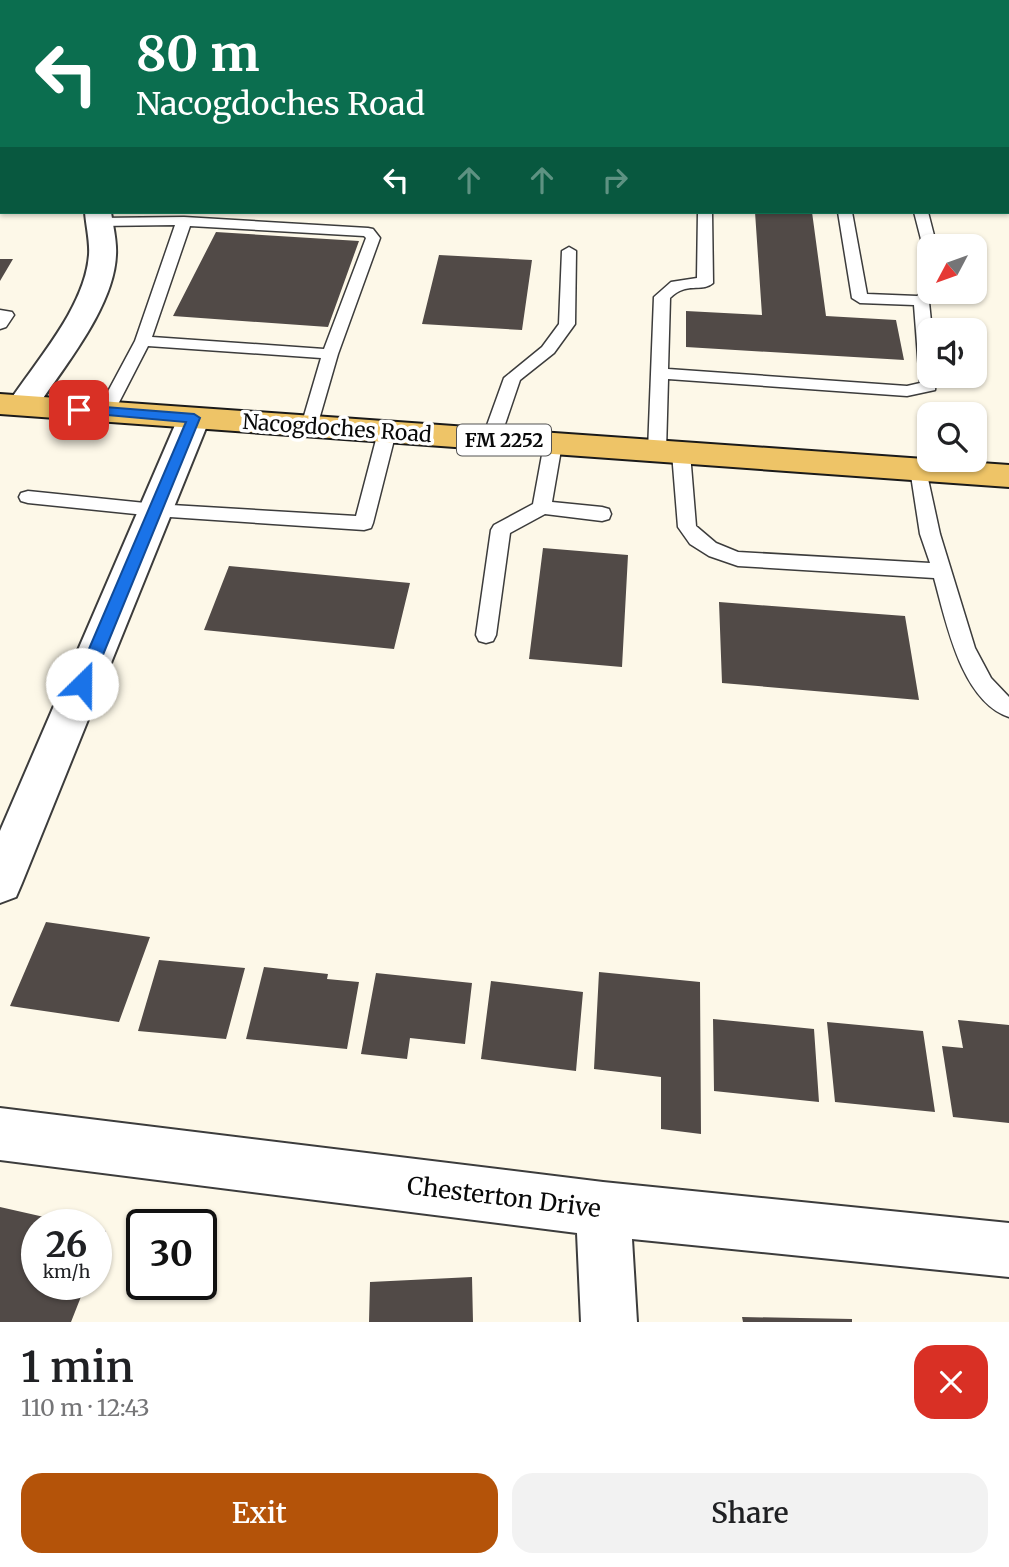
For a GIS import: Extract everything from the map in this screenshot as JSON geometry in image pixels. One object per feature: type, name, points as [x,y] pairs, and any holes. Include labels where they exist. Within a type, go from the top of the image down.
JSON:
[{"type":"main road","name":"Nacogdoches Road","points":[[12,405],[917,470]]},
{"type":"main road","name":"Nacogdoches Road","points":[[949,472],[1009,476]]},
{"type":"street","points":[[12,405],[81,316],[92,293],[103,258],[98,217]]},
{"type":"street","points":[[0,883],[194,418]]},
{"type":"street","name":"Chesterton Drive","points":[[0,1134],[603,1209],[1009,1250]]},
{"type":"street","points":[[603,1209],[609,1322]]},
{"type":"lane","points":[[705,214],[705,283],[686,281],[673,285],[662,297],[659,373],[669,452],[687,527],[693,537],[714,551],[738,559],[942,572]]},
{"type":"lane","points":[[845,214],[860,298],[917,297]]},
{"type":"lane","points":[[922,214],[927,234]]},
{"type":"lane","points":[[98,217],[368,232],[373,237],[330,354],[310,426]]},
{"type":"lane","points":[[106,412],[143,341],[184,221]]},
{"type":"lane","points":[[491,439],[512,378],[548,350],[567,324],[569,251]]},
{"type":"lane","points":[[659,373],[907,391],[929,386],[926,304]]},
{"type":"lane","points":[[0,315],[6,315],[0,324]]},
{"type":"lane","points":[[143,341],[330,354]]},
{"type":"lane","points":[[28,498],[155,510],[364,523],[387,432]]},
{"type":"lane","points":[[542,507],[553,444]]},
{"type":"lane","points":[[919,472],[929,534],[971,663],[984,688],[999,703],[1009,708]]},
{"type":"lane","points":[[486,635],[501,530],[542,507],[602,514]]},
{"type":"building","points":[[755,214],[812,214],[826,316],[896,320],[904,360],[686,347],[686,311],[762,315]]},
{"type":"building","points":[[216,232],[359,241],[328,327],[173,316]]},
{"type":"building","points":[[439,255],[532,260],[522,330],[422,324]]},
{"type":"building","points":[[0,259],[13,259],[0,281]]},
{"type":"building","points":[[543,548],[628,555],[622,667],[529,659]]},
{"type":"building","points":[[229,566],[410,583],[394,649],[204,630]]},
{"type":"building","points":[[719,602],[905,616],[919,700],[722,683]]},
{"type":"building","points":[[46,922],[150,937],[119,1022],[10,1006]]},
{"type":"building","points":[[159,960],[245,968],[226,1039],[138,1031]]},
{"type":"building","points":[[264,967],[328,974],[327,979],[359,982],[347,1049],[246,1039]]},
{"type":"building","points":[[599,972],[700,982],[701,1134],[661,1129],[661,1077],[594,1069]]},
{"type":"building","points":[[376,973],[472,983],[465,1044],[410,1038],[407,1059],[361,1054]]},
{"type":"building","points":[[491,981],[583,992],[576,1071],[481,1059]]},
{"type":"building","points":[[713,1019],[814,1029],[819,1102],[714,1091]]},
{"type":"building","points":[[958,1020],[1009,1025],[1009,1123],[953,1117],[942,1046],[963,1048]]},
{"type":"building","points":[[827,1022],[923,1031],[935,1112],[835,1102]]},
{"type":"building","points":[[0,1207],[21,1212],[21,1300],[80,1300],[71,1322],[0,1322]]},
{"type":"building","points":[[472,1277],[473,1322],[369,1322],[370,1282]]},
{"type":"building","points":[[742,1317],[852,1319],[852,1322],[743,1322]]},
{"type":"route","points":[[79,410],[194,418],[82,684]]}]
